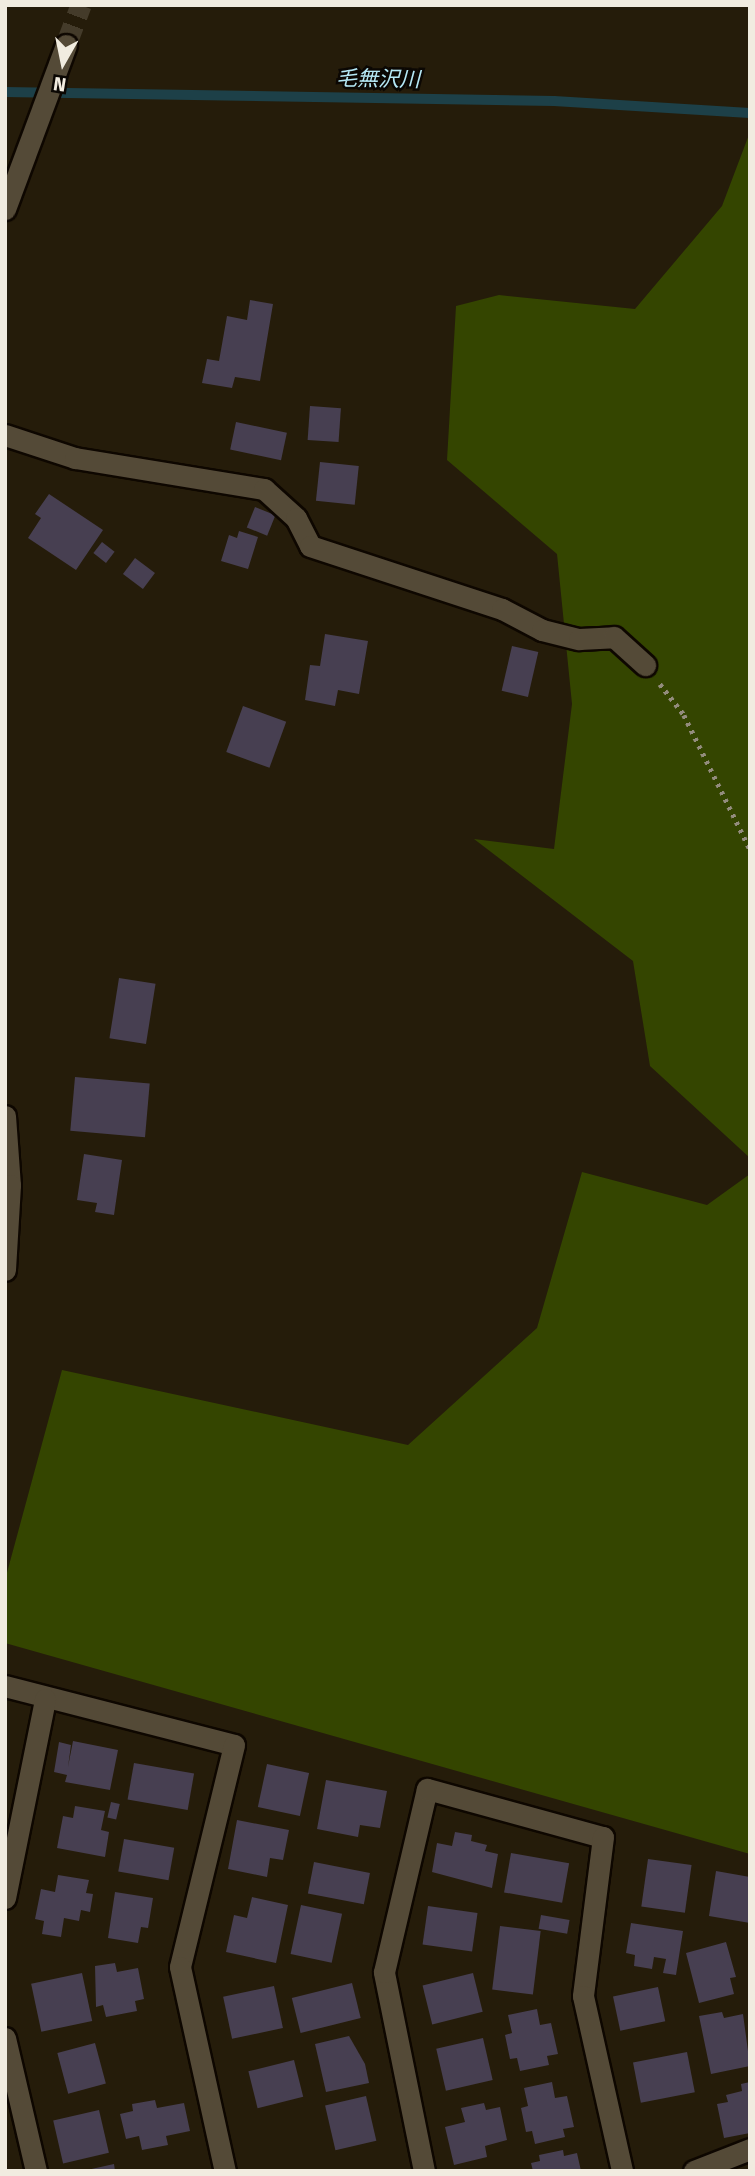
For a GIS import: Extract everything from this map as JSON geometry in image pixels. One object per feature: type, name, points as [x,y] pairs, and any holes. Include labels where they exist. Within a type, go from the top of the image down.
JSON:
[{"type":"street","points":[[5,209],[66,45]]},
{"type":"street","points":[[5,435],[75,457],[264,489],[296,517],[310,546],[502,609],[542,630],[579,639],[614,637],[645,666]]},
{"type":"street","points":[[5,1116],[10,1185],[5,1270]]},
{"type":"street","points":[[5,1686],[45,1699],[234,1745],[180,1967],[225,2171]]},
{"type":"street","points":[[5,1898],[45,1699]]},
{"type":"street","points":[[424,2171],[384,1972],[427,1789],[603,1838],[583,1996],[622,2171]]},
{"type":"street","points":[[5,2038],[36,2171]]},
{"type":"street","points":[[694,2171],[750,2149]]},
{"type":"path","points":[[645,666],[684,715],[750,849]]},
{"type":"green space","points":[[750,132],[750,1158],[650,1066],[633,961],[474,839],[554,849],[572,704],[557,554],[447,460],[456,306],[499,295],[635,309],[722,206]]},
{"type":"green space","points":[[582,1172],[707,1205],[750,1174],[750,1854],[5,1643],[5,1580],[62,1370],[408,1445],[537,1328]]},
{"type":"building","points":[[250,300],[273,304],[260,381],[235,377],[232,388],[202,383],[207,359],[219,361],[227,316],[247,320]]},
{"type":"building","points":[[310,406],[341,408],[339,442],[308,440]]},
{"type":"building","points":[[236,422],[287,433],[281,460],[230,449]]},
{"type":"building","points":[[320,462],[359,466],[355,505],[316,501]]},
{"type":"building","points":[[49,494],[103,530],[76,570],[28,538],[41,518],[35,514]]},
{"type":"building","points":[[255,507],[275,515],[267,536],[247,527]]},
{"type":"building","points":[[239,531],[258,537],[248,569],[221,561],[229,535],[237,538]]},
{"type":"building","points":[[102,542],[115,552],[106,563],[93,553]]},
{"type":"building","points":[[135,558],[155,573],[143,589],[123,574]]},
{"type":"building","points":[[325,634],[368,641],[359,694],[338,690],[335,706],[305,700],[310,665],[320,666]]},
{"type":"building","points":[[512,646],[538,652],[528,697],[502,691]]},
{"type":"building","points":[[243,706],[286,722],[269,768],[226,752]]},
{"type":"building","points":[[119,978],[156,984],[146,1044],[109,1038]]},
{"type":"building","points":[[75,1077],[150,1084],[145,1137],[70,1131]]},
{"type":"building","points":[[84,1154],[122,1160],[114,1215],[95,1212],[97,1203],[77,1200]]},
{"type":"building","points":[[73,1741],[118,1750],[110,1790],[65,1782],[67,1775],[54,1772],[59,1742],[71,1745],[68,1767]]},
{"type":"building","points":[[134,1763],[194,1774],[188,1810],[128,1799]]},
{"type":"building","points":[[267,1764],[309,1773],[300,1816],[258,1807]]},
{"type":"building","points":[[326,1780],[387,1791],[380,1828],[360,1825],[358,1837],[317,1829]]},
{"type":"building","points":[[111,1802],[120,1804],[116,1820],[107,1818]]},
{"type":"building","points":[[75,1806],[105,1811],[101,1830],[109,1832],[105,1857],[57,1848],[63,1816],[73,1818]]},
{"type":"building","points":[[237,1820],[289,1830],[283,1860],[270,1858],[267,1877],[228,1869]]},
{"type":"building","points":[[455,1832],[472,1835],[471,1841],[487,1845],[485,1851],[498,1854],[492,1888],[432,1872],[437,1843],[452,1846]]},
{"type":"building","points":[[124,1839],[174,1848],[168,1880],[118,1871]]},
{"type":"building","points":[[511,1853],[569,1863],[562,1903],[504,1892]]},
{"type":"building","points":[[648,1859],[692,1865],[685,1913],[641,1907]]},
{"type":"building","points":[[314,1862],[370,1873],[364,1904],[308,1893]]},
{"type":"building","points":[[716,1871],[750,1877],[750,1923],[709,1916]]},
{"type":"building","points":[[58,1875],[89,1880],[86,1893],[93,1894],[90,1912],[81,1910],[79,1921],[64,1918],[61,1937],[42,1934],[44,1921],[35,1919],[41,1889],[55,1892]]},
{"type":"building","points":[[115,1892],[153,1898],[148,1928],[141,1927],[138,1943],[108,1938]]},
{"type":"building","points":[[252,1897],[288,1905],[276,1963],[226,1952],[234,1915],[247,1918]]},
{"type":"building","points":[[301,1905],[342,1914],[332,1963],[291,1954]]},
{"type":"building","points":[[428,1906],[478,1913],[472,1952],[423,1945]]},
{"type":"building","points":[[541,1915],[570,1920],[567,1934],[539,1929]]},
{"type":"building","points":[[631,1923],[683,1931],[676,1975],[663,1973],[666,1959],[654,1957],[652,1969],[634,1966],[635,1955],[626,1953]]},
{"type":"building","points":[[500,1926],[541,1931],[533,1995],[492,1990]]},
{"type":"building","points":[[726,1942],[736,1977],[730,1978],[734,1994],[699,2003],[686,1953]]},
{"type":"building","points":[[115,1963],[117,1972],[138,1968],[144,1999],[135,2001],[137,2011],[106,2017],[103,2005],[96,2007],[95,1966]]},
{"type":"building","points":[[82,1973],[92,2021],[41,2032],[31,1984]]},
{"type":"building","points":[[473,1973],[483,2012],[432,2024],[423,1986]]},
{"type":"building","points":[[352,1983],[361,2018],[301,2033],[292,1998]]},
{"type":"building","points":[[274,1986],[283,2028],[232,2039],[223,1997]]},
{"type":"building","points":[[658,1987],[665,2021],[620,2031],[613,1997]]},
{"type":"building","points":[[537,2009],[540,2025],[551,2023],[558,2054],[547,2056],[549,2065],[520,2071],[517,2058],[510,2059],[505,2035],[512,2033],[508,2015]]},
{"type":"building","points":[[722,2012],[724,2018],[743,2014],[750,2066],[711,2074],[699,2016]]},
{"type":"building","points":[[349,2036],[365,2064],[369,2083],[326,2092],[315,2044]]},
{"type":"building","points":[[483,2038],[493,2080],[446,2091],[436,2049]]},
{"type":"building","points":[[95,2043],[106,2084],[68,2094],[57,2053]]},
{"type":"building","points":[[687,2052],[695,2092],[641,2103],[633,2062]]},
{"type":"building","points":[[294,2060],[303,2097],[258,2108],[248,2071]]},
{"type":"building","points":[[552,2082],[555,2098],[567,2096],[574,2127],[563,2129],[565,2137],[535,2144],[532,2131],[526,2132],[521,2108],[528,2106],[524,2088]]},
{"type":"building","points":[[750,2082],[750,2133],[724,2138],[717,2104],[728,2102],[726,2095],[742,2091],[741,2084]]},
{"type":"building","points":[[366,2096],[376,2141],[335,2150],[325,2105]]},
{"type":"building","points":[[155,2100],[157,2108],[184,2103],[190,2131],[166,2136],[168,2145],[142,2150],[139,2136],[126,2139],[120,2114],[133,2111],[132,2104]]},
{"type":"building","points":[[484,2103],[486,2110],[500,2107],[507,2140],[485,2146],[487,2157],[454,2165],[445,2127],[465,2122],[461,2108]]},
{"type":"building","points":[[99,2110],[109,2153],[63,2163],[53,2121]]},
{"type":"building","points":[[563,2150],[564,2156],[577,2153],[581,2171],[533,2171],[531,2163],[540,2161],[539,2155]]},
{"type":"building","points":[[114,2164],[115,2171],[87,2171],[87,2170]]},
{"type":"waterway","name":"毛無沢川","points":[[5,92],[554,101],[750,113]]},
{"type":"tunnel","points":[[66,45],[81,5]]}]
